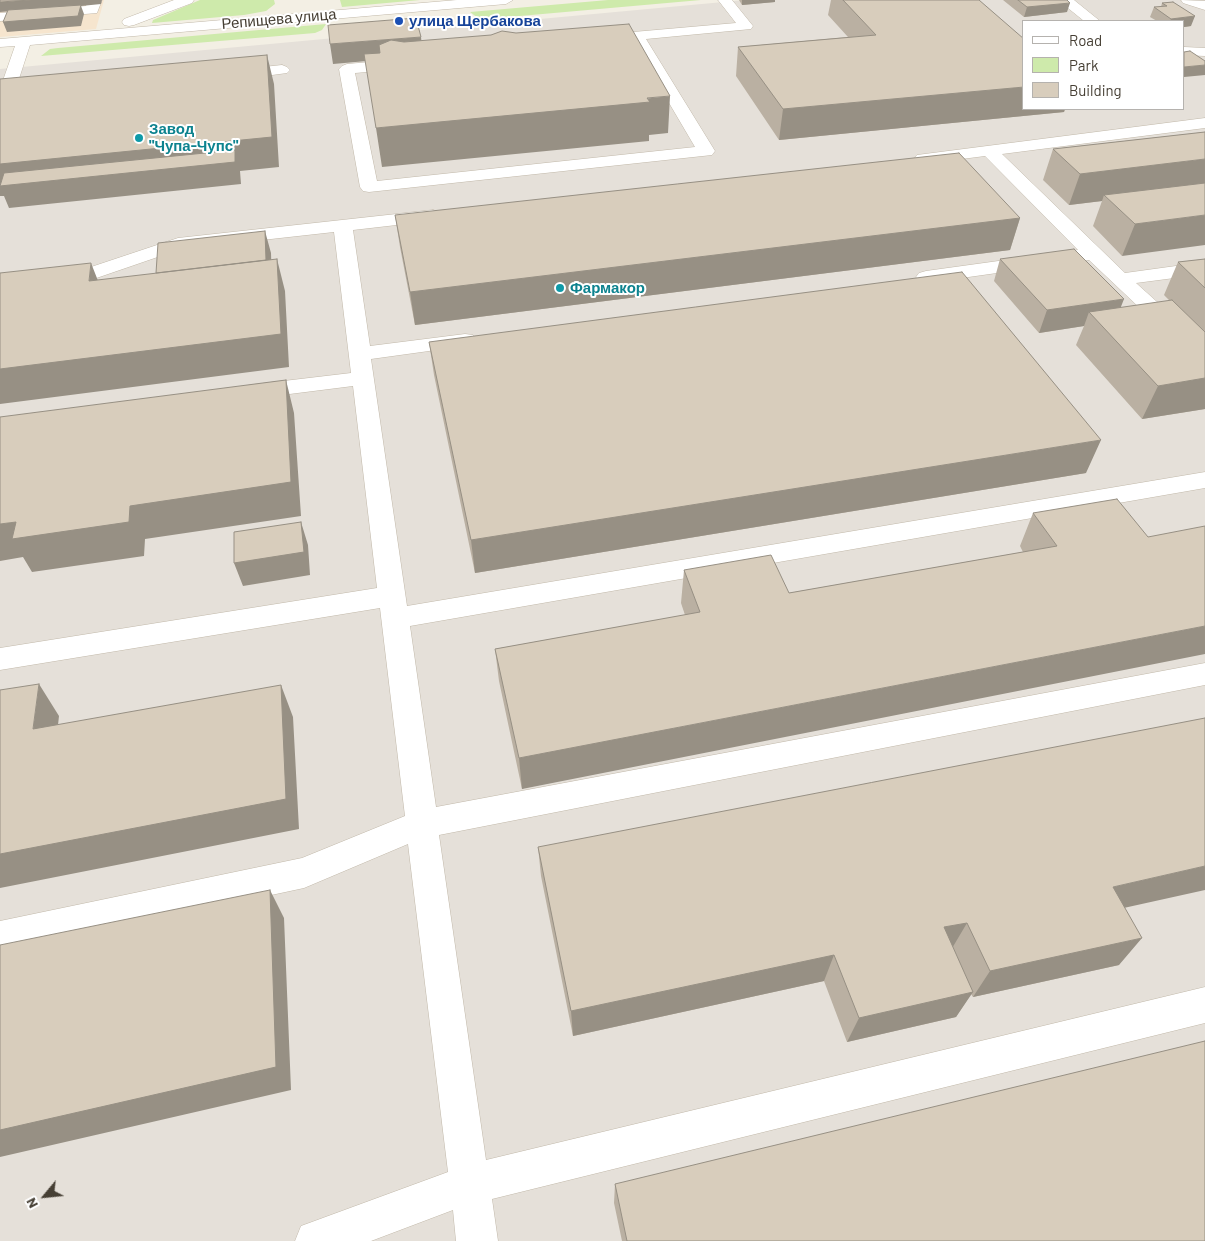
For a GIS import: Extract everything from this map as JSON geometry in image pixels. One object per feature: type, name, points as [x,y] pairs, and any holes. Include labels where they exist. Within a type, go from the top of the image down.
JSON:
[{"type":"street","points":[[7,0],[0,17],[24,15],[49,7],[71,6],[92,10],[94,0]]},
{"type":"street","points":[[24,15],[29,0]]},
{"type":"street","name":"Репищева улица","points":[[82,36],[151,15],[186,0]]},
{"type":"street","points":[[288,0],[293,18]]},
{"type":"street","name":"Репищева улица","points":[[0,43],[506,0]]},
{"type":"street","points":[[587,40],[746,26],[725,0]]},
{"type":"street","points":[[1065,0],[1093,20]]},
{"type":"street","points":[[1188,0],[1205,6]]},
{"type":"street","points":[[1202,0],[1205,6]]},
{"type":"street","points":[[416,62],[347,69],[369,187],[706,151],[636,35]]},
{"type":"street","points":[[24,41],[3,97],[35,94]]},
{"type":"street","points":[[1185,51],[1205,52]]},
{"type":"street","points":[[223,76],[282,70]]},
{"type":"street","points":[[911,160],[1205,123]]},
{"type":"street","points":[[989,151],[1093,254],[1205,357]]},
{"type":"street","points":[[0,287],[79,278],[178,244],[451,214]]},
{"type":"street","points":[[343,226],[477,1241]]},
{"type":"street","points":[[908,279],[1093,254]]},
{"type":"street","points":[[1121,279],[1205,268]]},
{"type":"street","points":[[226,396],[487,337]]},
{"type":"street","points":[[0,659],[393,607],[1205,480]]},
{"type":"street","points":[[0,937],[304,873],[422,824],[1205,674]]},
{"type":"street","points":[[316,1241],[470,1184],[1205,1005]]},
{"type":"shaded area","points":[[0,0],[104,0],[96,29],[0,37]]},
{"type":"shaded area","points":[[745,0],[1205,0],[1205,1241],[0,1241],[0,69]]},
{"type":"green space","points":[[200,0],[274,0],[275,4],[266,11],[244,15],[152,23],[153,20]]},
{"type":"green space","points":[[340,0],[420,0],[342,7]]},
{"type":"green space","points":[[608,0],[701,0],[486,19],[478,18],[470,12]]},
{"type":"green space","points":[[326,24],[322,30],[315,33],[41,56],[50,49],[58,48]]},
{"type":"building","points":[[0,0],[31,0],[0,2]]},
{"type":"building","points":[[843,0],[979,0],[1022,37],[1022,87],[783,109],[738,47],[876,35]]},
{"type":"building","points":[[1018,0],[1067,0],[1070,3],[1027,7]]},
{"type":"building","points":[[1173,2],[1195,16],[1171,19],[1154,7],[1167,6],[1162,3]]},
{"type":"building","points":[[81,5],[78,16],[3,22],[8,10]]},
{"type":"building","points":[[416,18],[421,37],[330,44],[328,25]]},
{"type":"building","points":[[629,24],[670,96],[647,98],[650,102],[376,128],[364,54],[380,53],[379,45],[391,40],[404,42],[491,35],[502,31],[516,33]]},
{"type":"building","points":[[1190,51],[1205,61],[1205,65],[1185,67],[1185,52]]},
{"type":"building","name":"Завод \"Чупа-Чупс\"","points":[[267,55],[272,137],[0,164],[0,79]]},
{"type":"building","points":[[1205,132],[1205,159],[1080,174],[1053,149]]},
{"type":"building","points":[[235,150],[235,162],[0,186],[4,173]]},
{"type":"building","points":[[959,153],[1020,218],[410,292],[395,215]]},
{"type":"building","points":[[1205,183],[1205,215],[1135,224],[1104,195]]},
{"type":"building","points":[[265,231],[266,260],[156,273],[158,243]]},
{"type":"building","points":[[1074,249],[1124,299],[1047,310],[1000,259]]},
{"type":"building","points":[[277,259],[281,334],[0,369],[0,273],[91,263],[89,281]]},
{"type":"building","points":[[1205,259],[1205,288],[1178,262]]},
{"type":"building","points":[[962,272],[1101,440],[471,540],[429,342]]},
{"type":"building","points":[[1172,300],[1205,332],[1205,378],[1158,386],[1089,312]]},
{"type":"building","points":[[286,380],[291,482],[130,506],[129,522],[12,539],[16,522],[0,524],[0,417]]},
{"type":"building","points":[[1117,499],[1148,537],[1205,526],[1205,626],[519,758],[495,649],[700,612],[684,570],[771,555],[789,593],[1057,546],[1033,513]]},
{"type":"building","points":[[301,522],[304,552],[234,563],[234,532]]},
{"type":"building","points":[[39,684],[33,729],[281,685],[286,799],[0,854],[0,690]]},
{"type":"building","points":[[1205,718],[1205,866],[1113,887],[1142,938],[990,971],[967,923],[944,927],[973,992],[859,1018],[834,955],[571,1011],[538,847]]},
{"type":"building","points":[[270,890],[276,1067],[0,1130],[0,945]]},
{"type":"building","points":[[1205,1041],[1205,1241],[627,1241],[615,1184]]},
{"type":"place","name":"улица Щербакова","points":[[399,21]]},
{"type":"place","name":"Завод \"Чупа-Чупс\"","points":[[139,138]]},
{"type":"place","name":"Фармакор","points":[[560,288]]}]
